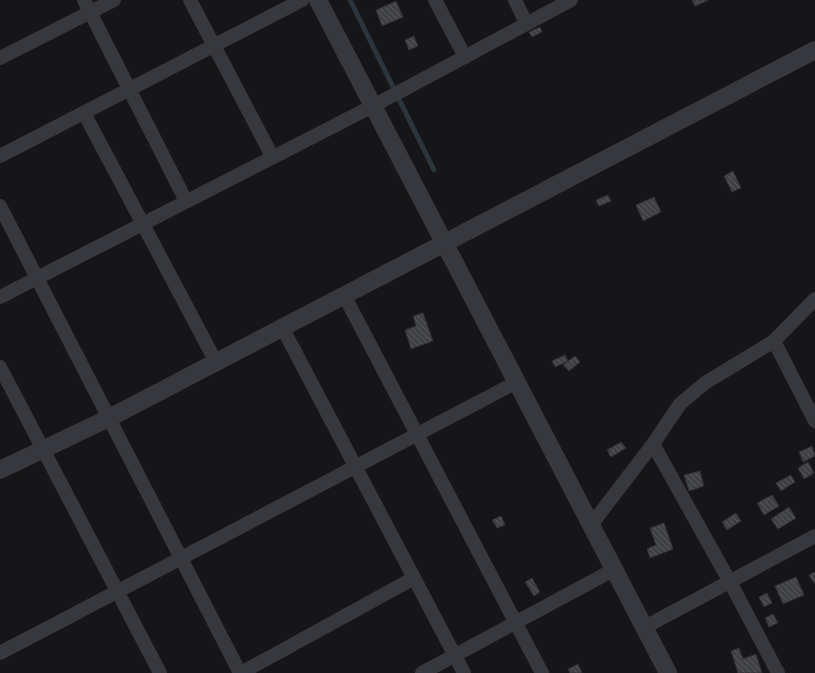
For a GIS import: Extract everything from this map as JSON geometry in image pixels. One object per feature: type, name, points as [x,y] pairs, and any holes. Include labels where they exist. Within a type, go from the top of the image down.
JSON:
[{"type":"street","points":[[0,58],[87,6],[114,0]]},
{"type":"street","points":[[190,0],[272,156]]},
{"type":"street","points":[[0,156],[302,0]]},
{"type":"street","points":[[318,0],[668,673]]},
{"type":"street","points":[[435,0],[465,57]]},
{"type":"street","points":[[515,0],[526,23]]},
{"type":"street","points":[[0,297],[272,156],[373,106],[571,0]]},
{"type":"street","points":[[87,6],[186,201]]},
{"type":"street","points":[[0,470],[109,418],[815,50]]},
{"type":"street","points":[[84,113],[141,224],[216,362]]},
{"type":"street","points":[[0,206],[240,673],[414,578]]},
{"type":"street","points":[[344,295],[542,673]]},
{"type":"street","points":[[592,525],[680,404],[692,392],[774,341],[815,299]]},
{"type":"street","points":[[282,327],[464,673]]},
{"type":"street","points":[[774,341],[815,421]]},
{"type":"street","points":[[0,367],[160,673]]},
{"type":"street","points":[[0,653],[517,382]]},
{"type":"street","points":[[652,444],[730,582],[778,673]]},
{"type":"street","points":[[645,627],[815,536]]},
{"type":"street","points":[[422,673],[615,569]]},
{"type":"building","points":[[692,0],[709,0],[695,6]]},
{"type":"building","points":[[396,1],[403,17],[382,26],[376,10]]},
{"type":"building","points":[[540,27],[542,32],[532,37],[529,32]]},
{"type":"building","points":[[414,36],[418,46],[409,50],[405,40]]},
{"type":"building","points":[[733,171],[741,188],[732,192],[724,176]]},
{"type":"building","points":[[608,195],[611,201],[599,206],[596,200]]},
{"type":"building","points":[[654,197],[661,212],[643,221],[636,205]]},
{"type":"building","points":[[423,313],[433,341],[411,349],[405,330],[416,326],[413,316]]},
{"type":"building","points":[[565,355],[568,361],[555,367],[552,361]]},
{"type":"building","points":[[575,356],[580,362],[569,371],[563,365]]},
{"type":"building","points":[[621,442],[626,448],[611,457],[607,450]]},
{"type":"building","points":[[812,446],[815,456],[803,462],[799,452]]},
{"type":"building","points":[[808,462],[814,473],[804,479],[798,468]]},
{"type":"building","points":[[700,471],[704,486],[689,491],[684,475]]},
{"type":"building","points":[[791,475],[795,482],[781,491],[776,483]]},
{"type":"building","points":[[772,495],[779,506],[764,515],[757,503]]},
{"type":"building","points":[[789,507],[796,518],[778,529],[771,519]]},
{"type":"building","points":[[736,513],[741,521],[727,530],[722,522]]},
{"type":"building","points":[[501,516],[505,525],[497,528],[492,520]]},
{"type":"building","points":[[664,523],[673,549],[650,558],[647,549],[656,545],[650,528]]},
{"type":"building","points":[[815,572],[815,582],[814,583],[809,575]]},
{"type":"building","points":[[796,577],[804,595],[783,604],[775,586]]},
{"type":"building","points":[[532,578],[540,592],[534,596],[525,582]]},
{"type":"building","points":[[767,593],[772,603],[764,607],[759,597]]},
{"type":"building","points":[[773,614],[778,623],[769,627],[765,618]]},
{"type":"building","points":[[739,648],[743,659],[756,654],[762,673],[738,673],[731,651]]},
{"type":"building","points":[[578,664],[582,673],[570,673],[568,669]]},
{"type":"waterway","points":[[350,0],[434,170]]}]
